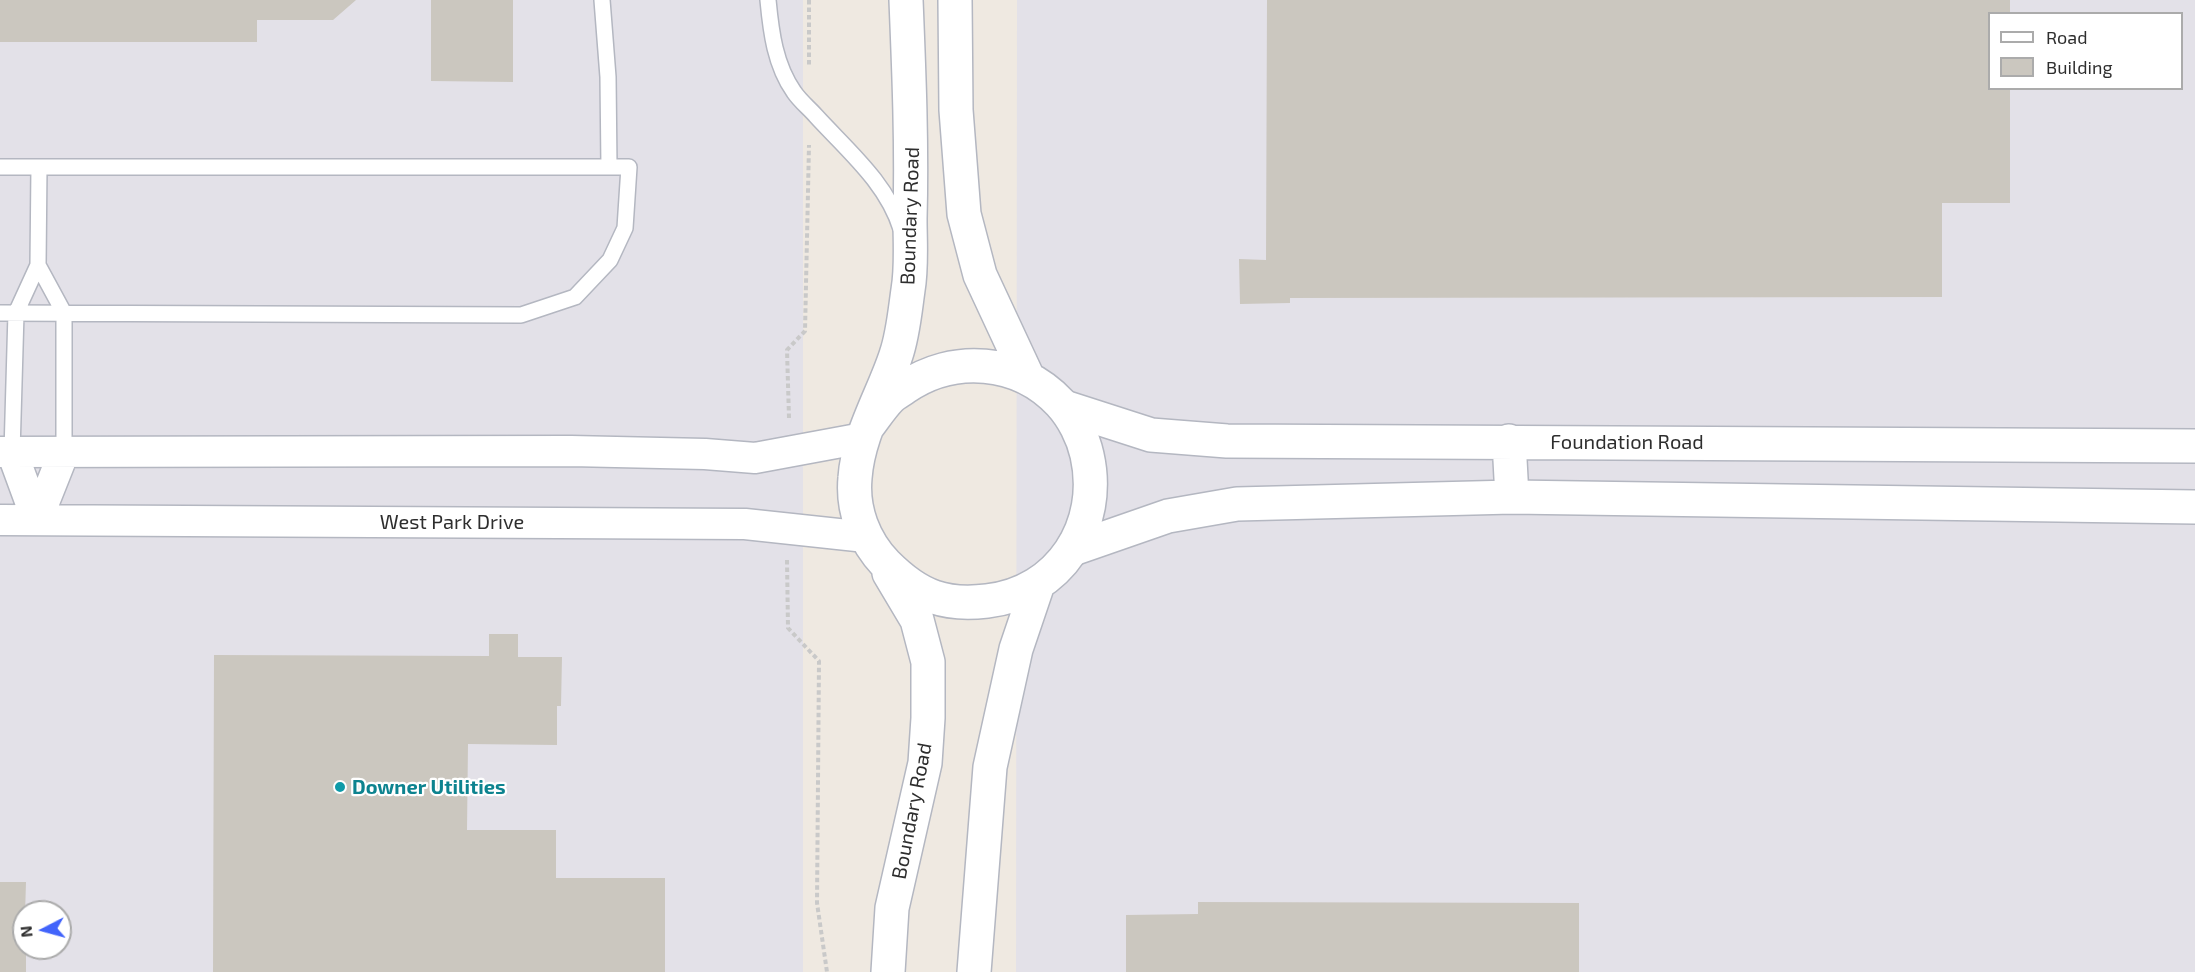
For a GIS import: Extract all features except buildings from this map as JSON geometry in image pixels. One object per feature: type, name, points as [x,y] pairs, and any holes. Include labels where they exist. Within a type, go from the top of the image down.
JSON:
[{"type":"main road","name":"Boundary Road","points":[[888,972],[892,908],[925,763],[928,662],[918,620],[872,546],[857,513],[854,488],[856,462],[897,352],[909,287],[912,151],[906,0]]},
{"type":"main road","points":[[955,0],[958,150],[964,214],[980,275],[1028,378]]},
{"type":"main road","points":[[866,432],[891,397],[921,376],[957,365],[994,366],[1028,378],[1048,391],[1064,407],[1083,439],[1092,476],[1088,514],[1073,549],[1057,568],[1038,584],[1005,599],[970,603],[934,597],[902,580],[872,546]]},
{"type":"main road","name":"Foundation Road","points":[[1064,407],[1151,435],[1227,441],[2195,446]]},
{"type":"main road","points":[[1509,441],[1512,497]]},
{"type":"main road","points":[[1073,549],[1168,516],[1237,504],[1512,497],[2195,507]]},
{"type":"main road","points":[[974,972],[990,767],[1016,649],[1038,584]]},
{"type":"street","points":[[37,520],[6,452],[572,451],[705,454],[755,458],[789,452],[866,432]]},
{"type":"street","points":[[37,520],[64,452]]},
{"type":"street","name":"West Park Drive","points":[[0,520],[733,524],[786,529],[872,546]]},
{"type":"lane","points":[[602,0],[608,77],[609,167]]},
{"type":"lane","points":[[768,0],[772,37],[781,68],[794,92],[875,180],[898,219],[909,254]]},
{"type":"lane","points":[[0,167],[629,167],[625,228],[610,260],[575,297],[521,315],[8,313]]},
{"type":"lane","points":[[39,167],[38,265],[64,313],[64,452]]},
{"type":"lane","points":[[6,452],[8,313],[38,265]]},
{"type":"path","points":[[789,452],[787,350],[805,331],[809,0]]},
{"type":"path","points":[[786,529],[788,628],[819,661],[817,903],[827,972]]},
{"type":"shaded area","points":[[0,0],[803,0],[803,972],[0,972]]},
{"type":"shaded area","points":[[1017,0],[2195,0],[2195,972],[1016,972]]},
{"type":"place","name":"Downer Utilities","points":[[340,787]]}]
